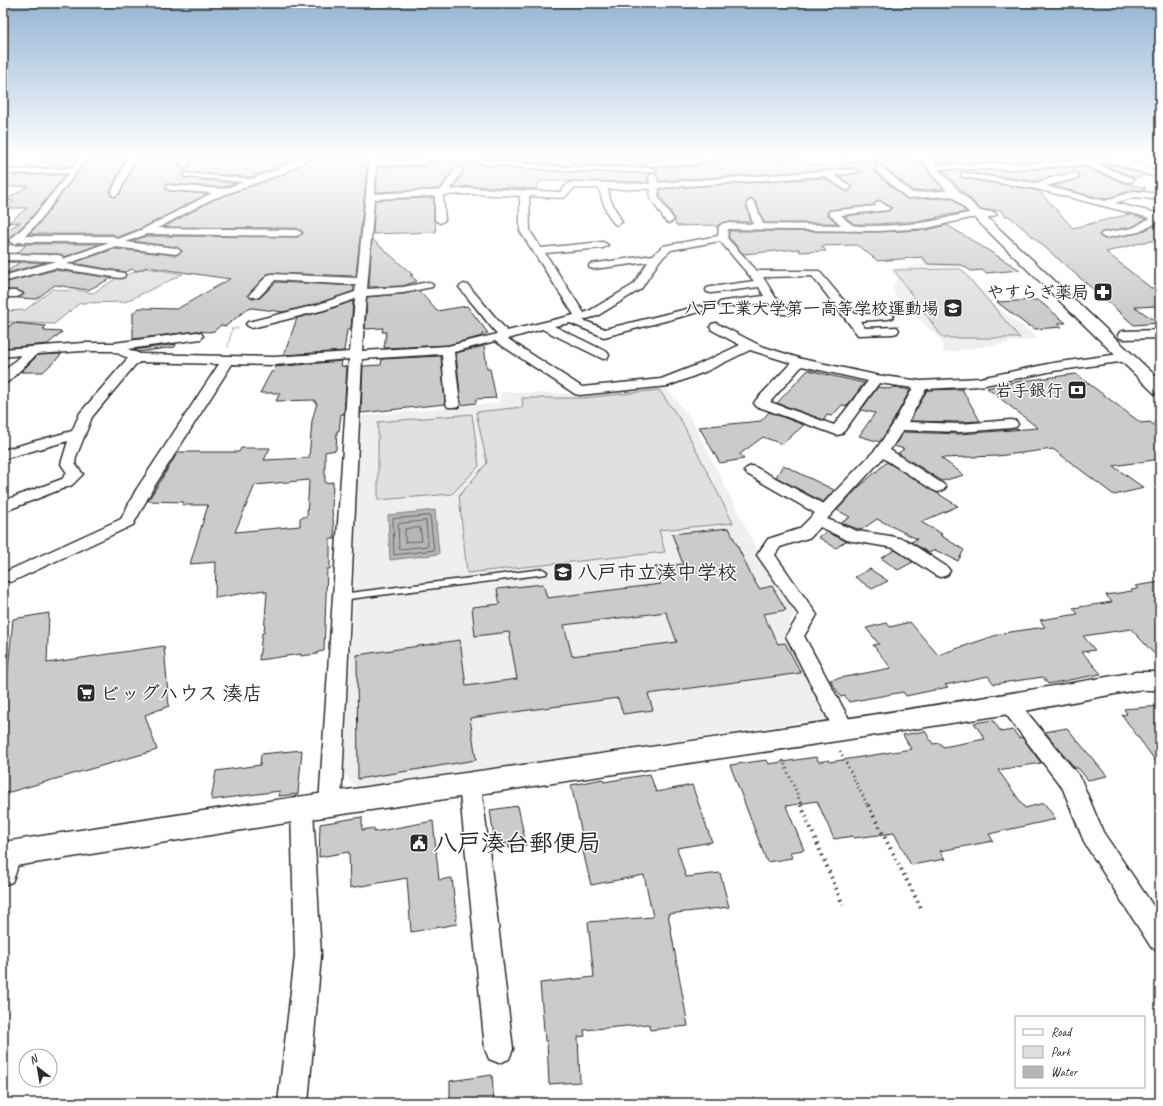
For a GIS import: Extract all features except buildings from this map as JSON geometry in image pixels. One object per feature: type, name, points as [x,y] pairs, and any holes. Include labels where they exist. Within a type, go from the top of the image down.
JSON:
[{"type":"main road","points":[[971,209],[1160,389]]},
{"type":"main road","points":[[986,209],[1090,304]]},
{"type":"main road","points":[[1113,325],[1140,350]]},
{"type":"street","points":[[4,258],[15,240],[34,222],[45,209]]},
{"type":"street","points":[[3,279],[55,265],[126,239],[146,231],[186,209]]},
{"type":"street","points":[[330,804],[356,355],[368,209]]},
{"type":"street","points":[[440,209],[440,220]]},
{"type":"street","points":[[525,209],[525,231],[576,318],[604,333],[699,309]]},
{"type":"street","points":[[611,209],[617,222]]},
{"type":"street","points":[[662,209],[670,220]]},
{"type":"street","points":[[753,209],[759,226]]},
{"type":"street","points":[[851,228],[833,213],[879,209]]},
{"type":"street","points":[[1122,209],[1160,218]]},
{"type":"street","points":[[722,238],[724,226],[878,228],[926,225],[977,214],[992,214]]},
{"type":"street","points":[[1105,235],[1136,230],[1160,218]]},
{"type":"street","points":[[146,231],[297,233]]},
{"type":"street","points":[[114,347],[138,358],[274,362],[356,355],[448,350],[543,325],[593,314],[637,287],[656,258],[667,248],[722,238]]},
{"type":"street","points":[[722,238],[762,283],[771,299],[786,312]]},
{"type":"street","points":[[3,241],[126,239]]},
{"type":"street","points":[[113,244],[176,251]]},
{"type":"street","points":[[538,251],[603,245]]},
{"type":"street","points":[[4,258],[74,258]]},
{"type":"street","points":[[594,266],[656,258]]},
{"type":"street","points":[[55,265],[120,275]]},
{"type":"street","points":[[754,274],[815,274],[832,296],[853,318],[862,332],[893,330]]},
{"type":"street","points":[[255,295],[272,277],[296,277],[362,287],[403,290],[428,285]]},
{"type":"street","points":[[711,290],[762,283]]},
{"type":"street","points":[[252,324],[320,308],[362,287]]},
{"type":"street","points":[[464,287],[501,337],[580,391],[663,383],[702,368],[750,345]]},
{"type":"street","points":[[3,294],[17,294]]},
{"type":"street","points":[[724,304],[771,299]]},
{"type":"street","points":[[853,318],[888,316]]},
{"type":"street","points":[[543,325],[603,355]]},
{"type":"street","points":[[716,327],[750,345],[799,362],[876,379],[921,385],[980,382],[1054,367],[1127,357]]},
{"type":"street","points":[[1124,335],[1160,334]]},
{"type":"street","points":[[3,353],[83,347],[114,347],[197,336]]},
{"type":"street","points":[[448,350],[453,404]]},
{"type":"street","points":[[3,379],[33,351]]},
{"type":"street","points":[[3,507],[68,482],[76,474],[68,464],[69,457],[85,416],[131,362],[138,358]]},
{"type":"street","points":[[11,576],[127,522],[144,490],[226,361]]},
{"type":"street","points":[[799,362],[761,403],[838,431],[876,379]]},
{"type":"street","points":[[837,731],[795,636],[808,615],[766,555],[774,543],[805,533],[882,451],[899,426],[921,385]]},
{"type":"street","points":[[899,426],[960,428],[1010,424]]},
{"type":"street","points":[[3,454],[78,434]]},
{"type":"street","points":[[882,451],[938,487]]},
{"type":"street","points":[[752,471],[853,536],[890,541],[900,544],[940,571]]},
{"type":"street","points":[[4,861],[330,804],[837,731],[1010,704],[1136,681],[1160,681]]},
{"type":"street","points":[[1010,704],[1072,784],[1094,837],[1156,925]]},
{"type":"street","points":[[470,784],[499,1049]]},
{"type":"street","points":[[293,1103],[308,956],[302,809]]},
{"type":"lane","points":[[341,597],[544,572]]},
{"type":"path","points":[[226,361],[230,332],[232,329],[252,324]]},
{"type":"path","points":[[837,731],[922,910]]},
{"type":"path","points":[[775,740],[843,905]]},
{"type":"shaded area","name":"八戸工業大学第一高等学校運動場","points":[[947,257],[962,267],[992,302],[1005,314],[1039,338],[944,353],[941,340],[895,296],[893,287],[898,278],[888,269],[925,264],[919,259]]},
{"type":"shaded area","name":"八戸市立湊中学校","points":[[665,386],[692,420],[757,550],[797,608],[785,633],[798,659],[805,666],[832,718],[357,788],[344,774],[354,594],[359,416],[499,403],[501,392],[578,394]]},
{"type":"green space","points":[[146,268],[183,274],[125,302],[80,303],[54,324],[3,322],[3,311],[25,310],[53,289],[67,291],[71,289],[93,293],[117,278]]},
{"type":"green space","name":"八戸工業大学第一高等学校運動場","points":[[961,269],[1020,338],[943,338],[894,270]]},
{"type":"green space","points":[[659,390],[682,422],[733,523],[659,530],[665,552],[467,573],[459,496],[487,463],[476,412],[523,407],[522,398],[583,398]]},
{"type":"green space","points":[[472,414],[479,466],[452,494],[378,500],[378,422]]},
{"type":"water","points":[[435,510],[439,554],[390,560],[388,515]]},
{"type":"place","name":"やすらぎ薬局","points":[[1103,292]]},
{"type":"place","name":"八戸工業大学第一高等学校運動場","points":[[953,308]]},
{"type":"place","name":"岩手銀行","points":[[1077,390]]},
{"type":"place","name":"八戸市立湊中学校","points":[[563,572]]},
{"type":"place","name":"ビッグハウス 湊店","points":[[86,693]]},
{"type":"place","name":"八戸湊台郵便局","points":[[419,843]]}]
